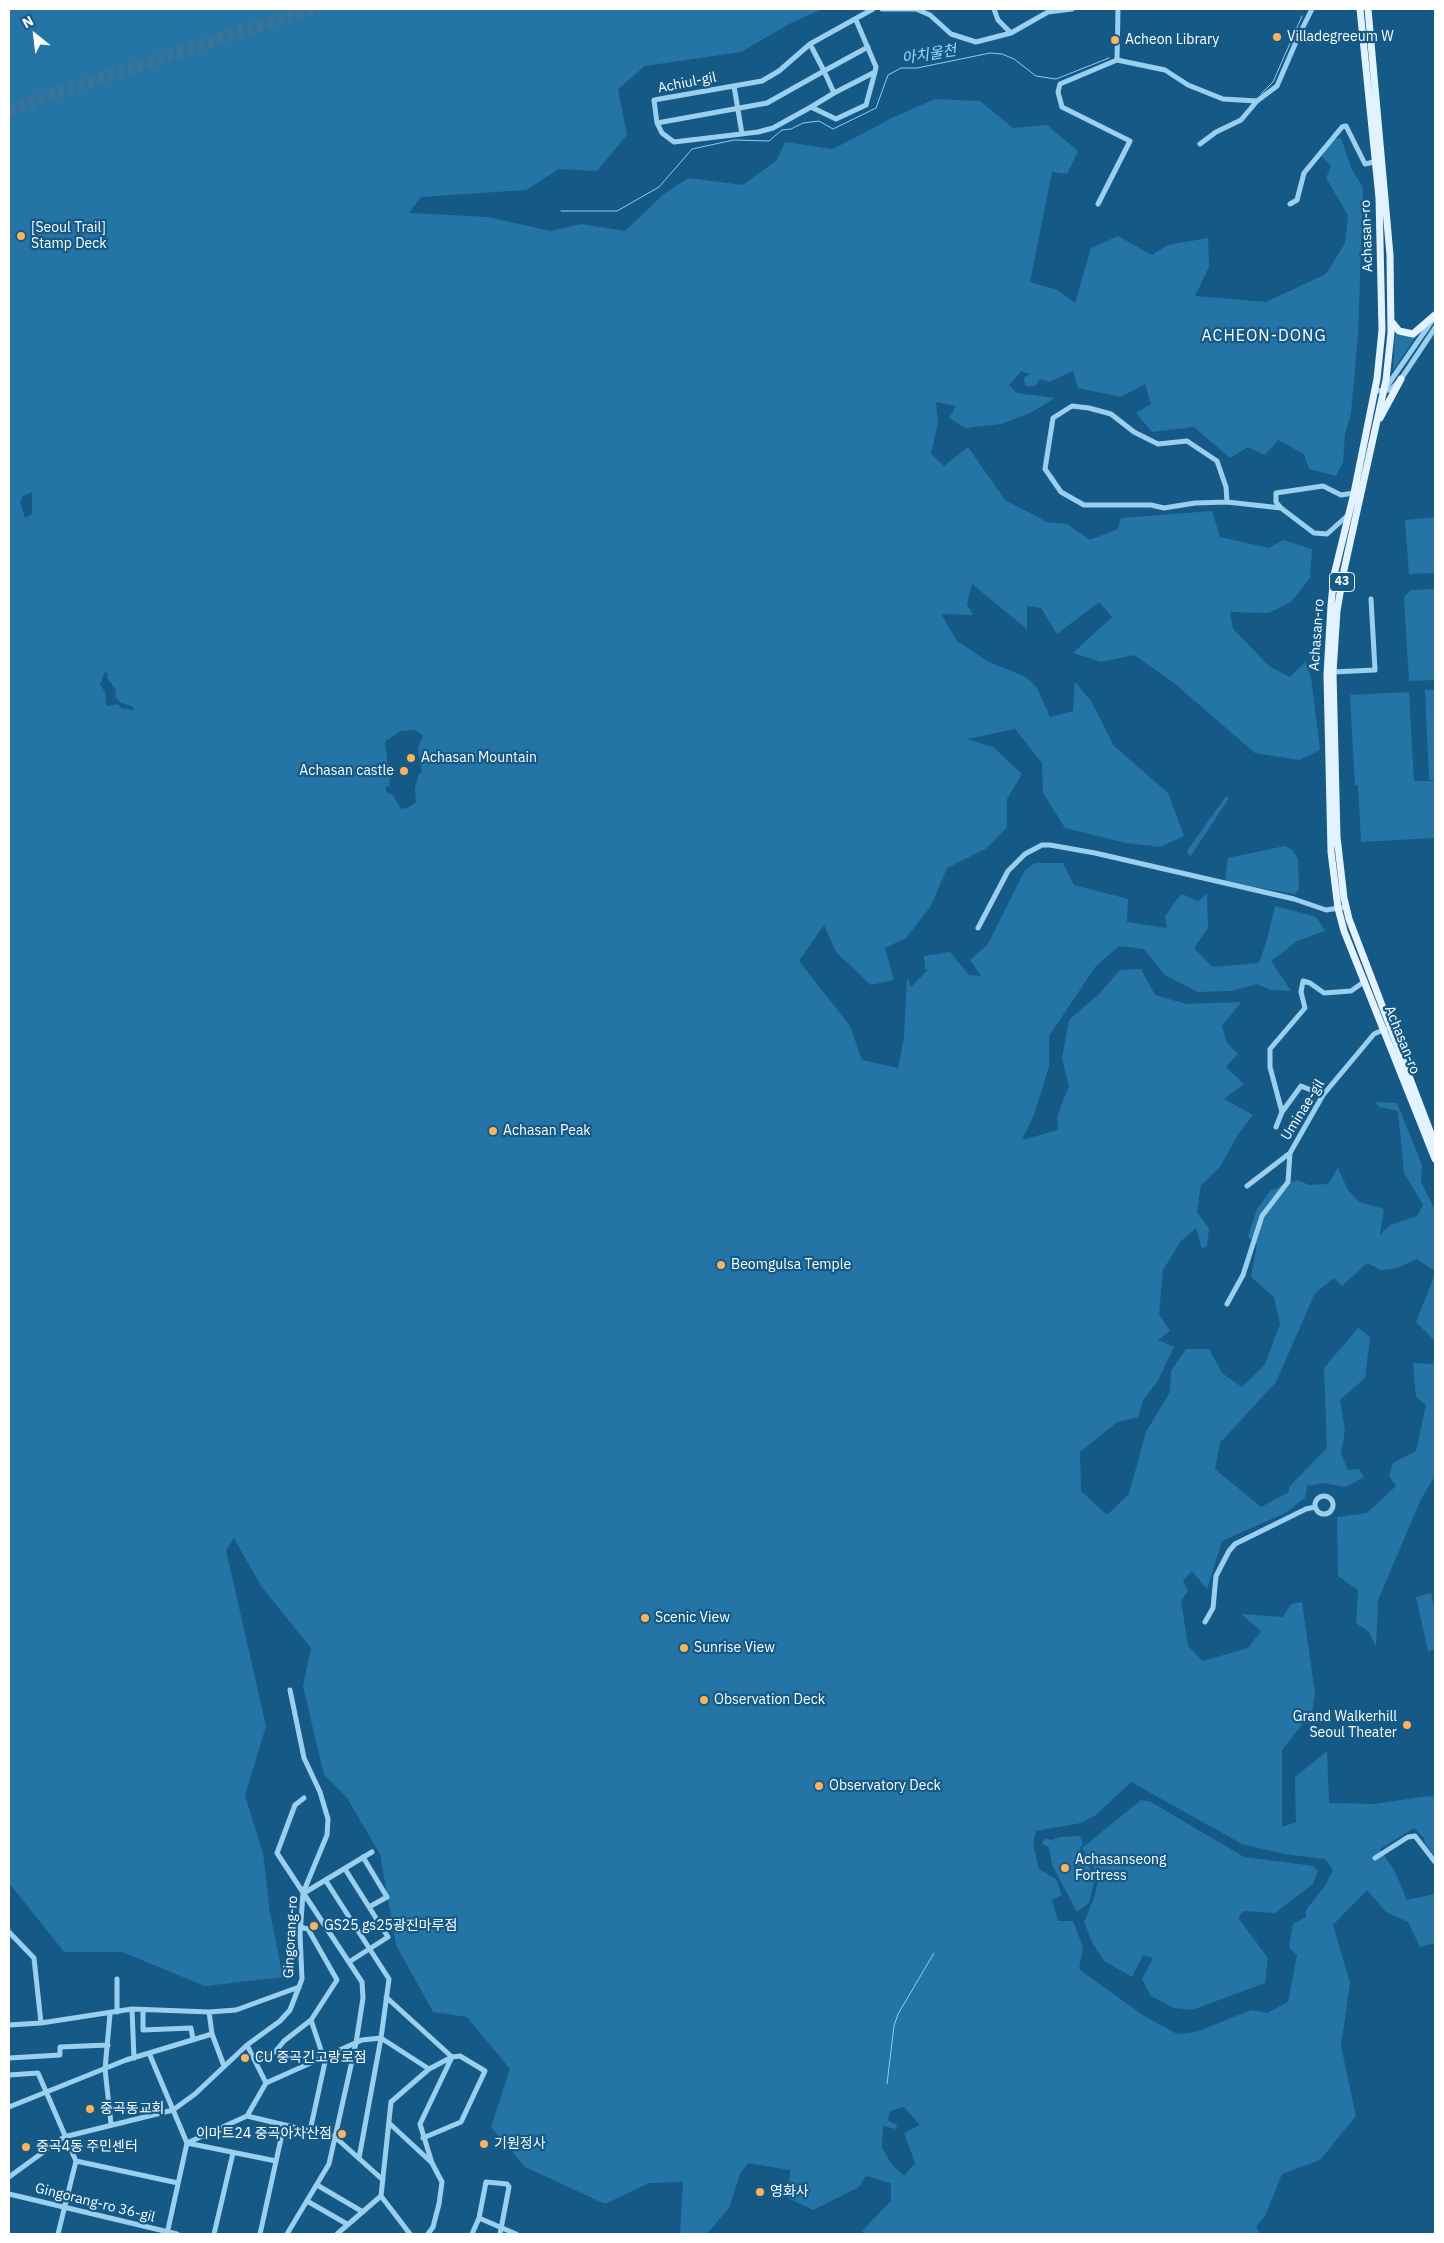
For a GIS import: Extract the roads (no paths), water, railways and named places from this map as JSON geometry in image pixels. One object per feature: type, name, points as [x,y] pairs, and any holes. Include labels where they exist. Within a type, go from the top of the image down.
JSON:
[{"type":"main road","name":"Achasan-ro","points":[[1360,9],[1378,198],[1382,330],[1374,390],[1354,492],[1334,575],[1327,665],[1328,787],[1332,869],[1341,908],[1349,919],[1386,1028],[1435,1159]]},
{"type":"main road","name":"Achasan-ro","points":[[1368,9],[1387,208],[1391,321],[1388,363],[1337,611],[1333,672],[1341,922],[1435,1144]]},
{"type":"main road","points":[[1391,321],[1399,331],[1413,334],[1435,315]]},
{"type":"main road","points":[[1375,428],[1401,379]]},
{"type":"main road","points":[[1332,869],[1340,868]]},
{"type":"main road","points":[[1341,922],[1349,919]]},
{"type":"street","name":"Achiul-gil","points":[[657,123],[654,100],[762,81],[779,71],[810,44],[873,9]]},
{"type":"street","points":[[882,9],[916,9],[930,14],[951,34],[976,42],[1011,33],[1048,12],[1072,9]]},
{"type":"street","points":[[994,9],[998,20],[1011,33]]},
{"type":"street","points":[[1117,60],[1118,9]]},
{"type":"street","points":[[1200,144],[1216,132],[1241,120],[1257,101],[1277,86],[1298,35],[1312,9]]},
{"type":"street","points":[[811,107],[836,119],[866,105],[876,67],[856,20]]},
{"type":"street","points":[[810,44],[834,93]]},
{"type":"street","points":[[868,48],[767,103],[738,110],[657,123],[662,133],[674,142],[742,134],[773,128],[875,72]]},
{"type":"street","points":[[1098,204],[1130,141],[1066,110],[1059,101],[1058,92],[1060,84],[1117,60],[1165,70],[1201,91],[1223,99],[1257,101]]},
{"type":"street","points":[[734,86],[742,134]]},
{"type":"street","points":[[1290,204],[1298,200],[1304,173],[1342,127],[1346,126],[1365,164],[1374,162]]},
{"type":"street","points":[[1382,391],[1388,386],[1435,315]]},
{"type":"street","points":[[1374,390],[1390,390],[1401,379],[1435,328]]},
{"type":"street","points":[[1227,502],[1226,487],[1216,461],[1187,441],[1158,444],[1134,432],[1111,414],[1089,408],[1072,406],[1053,418],[1045,469],[1061,492],[1084,505],[1151,505],[1164,508],[1195,503],[1227,502],[1282,508]]},
{"type":"street","points":[[1347,516],[1327,534],[1314,533],[1276,502],[1276,493],[1323,486],[1342,495],[1354,492]]},
{"type":"street","points":[[1333,672],[1375,670],[1371,599]]},
{"type":"street","points":[[978,928],[1008,871],[1025,854],[1050,844],[1294,899],[1326,910],[1341,908]]},
{"type":"street","points":[[1282,1112],[1270,1067],[1270,1048],[1305,1008],[1300,992],[1303,981],[1310,983],[1324,993],[1352,991],[1365,981]]},
{"type":"street","name":"Uminae-gil","points":[[1227,1304],[1243,1275],[1262,1216],[1288,1182],[1290,1153],[1323,1095],[1374,1034],[1386,1028]]},
{"type":"street","points":[[1276,1128],[1282,1112],[1301,1086],[1323,1095]]},
{"type":"street","points":[[1247,1186],[1290,1153]]},
{"type":"street","points":[[1204,1622],[1213,1608],[1216,1576],[1229,1551],[1235,1544],[1306,1509],[1316,1507]]},
{"type":"street","name":"Gingorang-ro","points":[[9,2178],[64,2137],[173,2110],[195,2094],[247,2045],[280,2021],[290,2010],[302,1979],[300,1927],[303,1893],[327,1835],[328,1819],[320,1792],[304,1758],[290,1690]]},
{"type":"street","points":[[287,2234],[330,2164],[356,2043],[362,1998],[362,1982],[277,1853],[295,1805],[304,1798]]},
{"type":"street","points":[[1374,1858],[1408,1837],[1415,1836],[1435,1862]]},
{"type":"street","points":[[303,1893],[372,1852]]},
{"type":"street","points":[[363,1857],[387,1897],[369,1907]]},
{"type":"street","points":[[345,1868],[388,1936],[349,1962]]},
{"type":"street","points":[[326,1881],[389,1979],[381,2038],[359,2158]]},
{"type":"street","points":[[256,2060],[275,2052],[284,2041],[311,2020],[337,1980],[308,1929],[300,1927]]},
{"type":"street","points":[[9,1932],[34,1958],[41,2023]]},
{"type":"street","points":[[117,1980],[117,2012]]},
{"type":"street","points":[[9,2025],[41,2023],[110,2014],[132,2009],[209,2012],[236,2010],[300,1987]]},
{"type":"street","points":[[386,1997],[452,2057]]},
{"type":"street","points":[[132,2009],[134,2058]]},
{"type":"street","points":[[143,2010],[143,2030],[191,2028],[193,2039]]},
{"type":"street","points":[[209,2012],[212,2034],[224,2066]]},
{"type":"street","points":[[110,2014],[105,2069],[111,2124]]},
{"type":"street","points":[[310,2131],[325,2062],[311,2020]]},
{"type":"street","points":[[9,2107],[149,2052],[212,2034]]},
{"type":"street","points":[[187,2143],[247,2116],[266,2083],[356,2043],[381,2038],[430,2069]]},
{"type":"street","points":[[9,2058],[60,2055],[60,2048],[108,2045]]},
{"type":"street","points":[[247,2045],[266,2083]]},
{"type":"street","points":[[149,2052],[187,2143],[167,2233]]},
{"type":"street","points":[[336,2234],[381,2196],[391,2102],[430,2069],[452,2057],[460,2056],[486,2071],[461,2122],[423,2138]]},
{"type":"street","points":[[428,2234],[433,2227],[442,2182],[432,2162],[420,2124],[452,2057]]},
{"type":"street","points":[[9,2076],[38,2073],[64,2137],[76,2161],[58,2234]]},
{"type":"street","points":[[247,2116],[335,2137],[383,2180]]},
{"type":"street","points":[[389,2123],[432,2162]]},
{"type":"street","points":[[260,2234],[284,2125]]},
{"type":"street","points":[[187,2143],[276,2161]]},
{"type":"street","points":[[214,2234],[233,2152]]},
{"type":"street","points":[[76,2161],[178,2183]]},
{"type":"street","points":[[472,2234],[479,2218],[486,2182],[507,2184],[509,2188],[503,2228],[500,2234]]},
{"type":"street","points":[[317,2185],[362,2212]]},
{"type":"street","name":"Gingorang-ro 36-gil","points":[[9,2194],[177,2234]]},
{"type":"street","points":[[381,2196],[410,2234]]},
{"type":"street","points":[[307,2201],[347,2224]]},
{"type":"street","points":[[479,2218],[516,2234]]},
{"type":"waterway","name":"아치울천","points":[[1261,94],[1273,82],[1302,16]]},
{"type":"waterway","name":"아치울천","points":[[561,211],[617,211],[659,187],[692,149],[734,140],[769,141],[782,130],[791,129],[803,123],[819,121],[833,129],[876,108],[888,75],[901,68],[917,68],[990,53],[1002,54],[1014,59],[1036,76],[1056,79],[1109,58]]},
{"type":"waterway","points":[[887,2084],[894,2026],[898,2014],[934,1953]]},
{"type":"tunnel","points":[[9,109],[48,93],[300,9]]},
{"type":"tunnel","points":[[9,115],[53,97],[320,9]]},
{"type":"place","name":"Villadegreeum W","points":[[1277,37]]},
{"type":"place","name":"Acheon Library","points":[[1115,40]]},
{"type":"place","name":"[Seoul Trail] Stamp Deck","points":[[21,236]]},
{"type":"place","name":"Achasan Mountain","points":[[411,758]]},
{"type":"place","name":"Achasan castle","points":[[404,771]]},
{"type":"place","name":"Achasan Peak","points":[[493,1131]]},
{"type":"place","name":"Beomgulsa Temple","points":[[721,1265]]},
{"type":"place","name":"Scenic View","points":[[645,1618]]},
{"type":"place","name":"Sunrise View","points":[[684,1648]]},
{"type":"place","name":"Observation Deck","points":[[704,1700]]},
{"type":"place","name":"Grand Walkerhill Seoul Theater","points":[[1407,1725]]},
{"type":"place","name":"Observatory Deck","points":[[819,1786]]},
{"type":"place","name":"Achasanseong Fortress","points":[[1065,1868]]},
{"type":"place","name":"GS25 gs25광진마루점","points":[[314,1926]]},
{"type":"place","name":"CU 중곡긴고랑로점","points":[[245,2058]]},
{"type":"place","name":"중곡동교회","points":[[90,2109]]},
{"type":"place","name":"이마트24 중곡아차산점","points":[[342,2134]]},
{"type":"place","name":"기원정사","points":[[484,2144]]},
{"type":"place","name":"중곡4동 주민센터","points":[[26,2147]]},
{"type":"place","name":"영화사","points":[[760,2192]]},
{"type":"district","name":"ACHEON-DONG","points":[[1264,336]]}]
